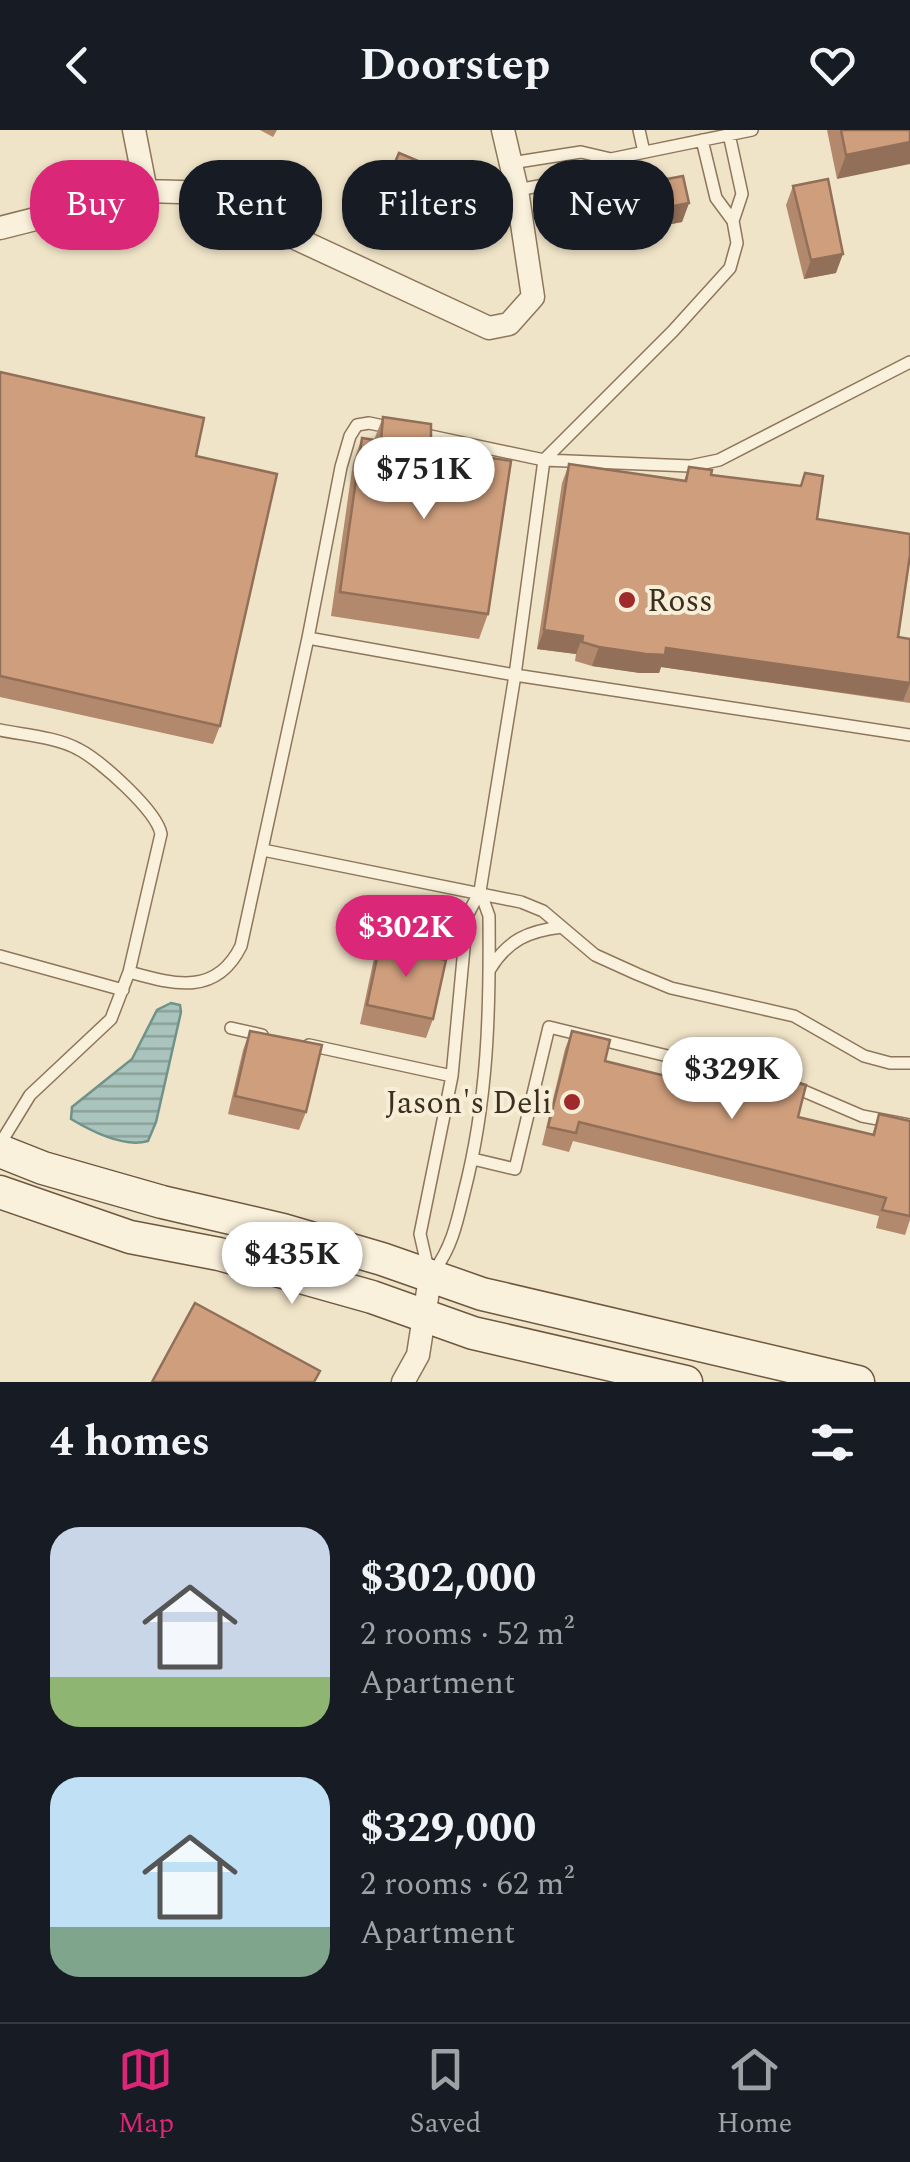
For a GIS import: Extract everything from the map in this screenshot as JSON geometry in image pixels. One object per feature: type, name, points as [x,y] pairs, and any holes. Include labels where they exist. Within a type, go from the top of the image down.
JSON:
[{"type":"main road","points":[[0,1148],[44,1168],[366,1254],[482,1294],[858,1382]]},
{"type":"main road","points":[[0,1192],[130,1237],[219,1254],[372,1297],[473,1333],[686,1382]]},
{"type":"street","points":[[134,130],[140,160]]},
{"type":"street","points":[[503,130],[509,160]]},
{"type":"street","points":[[159,192],[212,192],[294,238],[489,328],[509,324],[533,297],[513,175]]},
{"type":"street","points":[[0,228],[30,221]]},
{"type":"street","points":[[403,1382],[418,1355],[430,1278]]},
{"type":"lane","points":[[639,130],[644,152]]},
{"type":"lane","points":[[517,190],[572,180],[607,159],[752,130]]},
{"type":"lane","points":[[729,134],[742,194],[733,221]]},
{"type":"lane","points":[[430,1278],[420,1234],[452,1076],[467,916],[480,891],[544,460],[730,268],[737,243],[733,221],[716,198],[702,140]]},
{"type":"lane","points":[[513,163],[581,152],[607,159]]},
{"type":"lane","points":[[129,972],[174,984],[206,980],[222,973],[241,946],[341,466],[357,425],[376,424],[544,460],[690,466],[719,460],[910,362]]},
{"type":"lane","points":[[308,638],[515,675],[910,734]]},
{"type":"lane","points":[[0,730],[78,748],[159,823],[158,851],[129,972],[111,1019],[30,1095],[0,1148]]},
{"type":"lane","points":[[263,850],[480,891],[543,911],[595,955],[671,988],[794,1016],[864,1056],[890,1063],[910,1063]]},
{"type":"lane","points":[[430,1278],[450,1250],[473,1160],[486,1083],[489,916],[480,891]]},
{"type":"lane","points":[[490,970],[501,952],[518,937],[562,927]]},
{"type":"lane","points":[[0,956],[123,990]]},
{"type":"lane","points":[[473,1160],[514,1169],[548,1027],[736,1073]]},
{"type":"lane","points":[[231,1028],[283,1040]]},
{"type":"lane","points":[[302,1044],[452,1076]]},
{"type":"lane","points":[[771,1081],[803,1089],[862,1116],[910,1124]]},
{"type":"water","points":[[171,1003],[180,1005],[181,1012],[156,1122],[148,1141],[118,1140],[71,1119],[72,1107],[132,1059],[157,1010]]},
{"type":"building","points":[[841,130],[910,130],[910,142],[846,155]]},
{"type":"building","points":[[399,153],[416,160],[396,160]]},
{"type":"building","points":[[683,176],[689,203],[674,206],[674,178]]},
{"type":"building","points":[[828,179],[843,254],[811,260],[793,186]]},
{"type":"building","points":[[0,372],[204,418],[196,456],[277,474],[220,726],[0,676]]},
{"type":"building","points":[[383,417],[431,424],[431,449],[511,461],[488,614],[340,592],[362,438],[381,441]]},
{"type":"building","points":[[569,464],[686,481],[689,467],[712,470],[711,475],[801,486],[805,473],[823,476],[817,519],[910,534],[898,637],[910,639],[910,683],[666,648],[665,655],[646,654],[599,647],[582,642],[583,636],[544,630]]},
{"type":"building","points":[[381,939],[418,947],[417,954],[446,960],[433,1019],[367,1005]]},
{"type":"building","points":[[250,1031],[322,1045],[306,1112],[235,1096]]},
{"type":"building","points":[[572,1031],[610,1040],[605,1061],[710,1087],[716,1063],[806,1085],[798,1117],[874,1135],[879,1114],[910,1121],[910,1216],[882,1210],[886,1198],[579,1122],[576,1133],[548,1127]]},
{"type":"building","points":[[195,1303],[320,1371],[314,1382],[152,1382]]},
{"type":"place","name":"Ross","points":[[627,600]]},
{"type":"place","name":"Jason's Deli","points":[[572,1102]]}]
